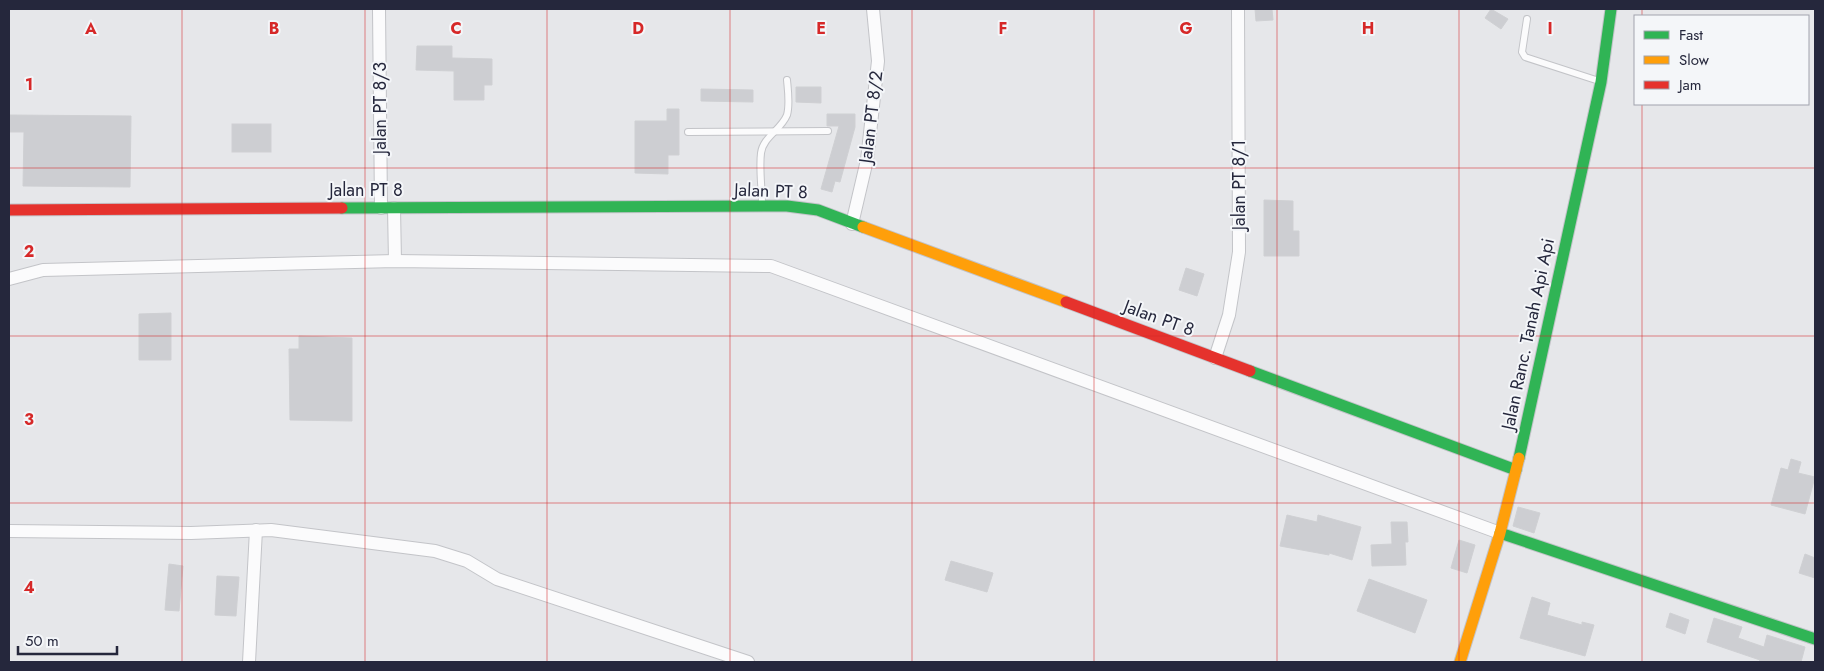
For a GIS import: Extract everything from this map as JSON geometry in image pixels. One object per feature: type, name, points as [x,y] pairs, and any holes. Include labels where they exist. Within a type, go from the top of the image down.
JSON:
[{"type":"street","name":"Jalan PT 8/3","points":[[380,9],[388,208],[394,221],[395,261]]},
{"type":"street","name":"Jalan PT 8/2","points":[[852,224],[867,160],[878,61],[873,9]]},
{"type":"street","name":"Jalan PT 8/1","points":[[1215,358],[1228,315],[1239,252],[1238,9]]},
{"type":"street","name":"Jalan Ranc. Tanah Api Api","points":[[1460,662],[1500,533],[1516,470],[1601,82],[1611,9]]},
{"type":"street","name":"Jalan PT 8","points":[[9,210],[762,206],[787,206],[818,210],[1516,470]]},
{"type":"street","points":[[9,279],[43,270],[395,261],[771,266],[1500,533],[1815,638]]},
{"type":"street","points":[[249,662],[256,530]]},
{"type":"street","points":[[9,531],[191,533],[271,530],[435,550],[467,561],[497,578],[748,662]]},
{"type":"lane","points":[[1527,19],[1522,52],[1525,57],[1601,82]]},
{"type":"lane","points":[[762,206],[761,152],[766,139],[776,131],[787,114],[787,80]]},
{"type":"lane","points":[[688,132],[828,131]]},
{"type":"building","points":[[1255,9],[1272,9],[1273,20],[1256,21]]},
{"type":"building","points":[[1491,9],[1508,19],[1501,29],[1485,18]]},
{"type":"building","points":[[417,46],[452,46],[452,58],[492,59],[492,85],[484,85],[484,100],[454,100],[454,71],[416,70]]},
{"type":"building","points":[[796,87],[821,87],[821,103],[796,102]]},
{"type":"building","points":[[701,89],[753,90],[753,102],[701,101]]},
{"type":"building","points":[[667,109],[679,109],[679,155],[668,155],[668,174],[635,173],[635,121],[667,121]]},
{"type":"building","points":[[827,114],[855,114],[855,127],[840,182],[835,181],[832,192],[821,189],[839,126],[827,126]]},
{"type":"building","points":[[9,115],[131,116],[130,187],[23,186],[24,132],[9,132]]},
{"type":"building","points":[[232,124],[271,124],[271,152],[232,152]]},
{"type":"building","points":[[1264,200],[1293,201],[1293,231],[1299,231],[1299,256],[1264,256]]},
{"type":"building","points":[[1186,268],[1204,274],[1197,296],[1179,290]]},
{"type":"building","points":[[171,313],[171,360],[139,360],[139,314]]},
{"type":"building","points":[[299,336],[352,338],[352,421],[290,420],[289,349],[299,349]]},
{"type":"building","points":[[1791,459],[1801,462],[1798,473],[1815,477],[1805,514],[1771,505],[1781,468],[1788,470]]},
{"type":"building","points":[[1518,507],[1540,513],[1534,533],[1513,526]]},
{"type":"building","points":[[1287,515],[1317,522],[1318,515],[1361,527],[1352,560],[1329,553],[1329,555],[1280,546]]},
{"type":"building","points":[[1391,522],[1407,522],[1408,542],[1405,542],[1406,565],[1372,566],[1371,545],[1392,544]]},
{"type":"building","points":[[1459,540],[1475,545],[1467,573],[1451,568]]},
{"type":"building","points":[[1805,554],[1815,558],[1815,578],[1799,573]]},
{"type":"building","points":[[951,561],[993,573],[987,592],[945,580]]},
{"type":"building","points":[[169,564],[183,566],[179,611],[165,610]]},
{"type":"building","points":[[217,576],[239,577],[236,616],[215,615]]},
{"type":"building","points":[[1369,579],[1427,600],[1415,633],[1357,611]]},
{"type":"building","points":[[1532,597],[1550,603],[1547,615],[1582,625],[1582,622],[1594,625],[1585,656],[1520,638]]},
{"type":"building","points":[[1670,613],[1689,620],[1685,634],[1666,627]]},
{"type":"building","points":[[1714,618],[1742,627],[1738,638],[1764,647],[1767,635],[1805,647],[1801,662],[1759,662],[1760,660],[1707,642]]},
{"type":"traffic: fast","points":[[1519,458],[1601,82],[1611,9]]},
{"type":"traffic: fast","points":[[342,208],[787,206],[818,210],[863,227]]},
{"type":"traffic: fast","points":[[1250,371],[1516,470]]},
{"type":"traffic: fast","points":[[1500,533],[1815,639]]},
{"type":"traffic: slow","points":[[863,227],[1066,302]]},
{"type":"traffic: slow","points":[[1460,662],[1500,533],[1519,458]]},
{"type":"traffic: jam","points":[[9,210],[342,208]]},
{"type":"traffic: jam","points":[[1066,302],[1250,371]]}]
